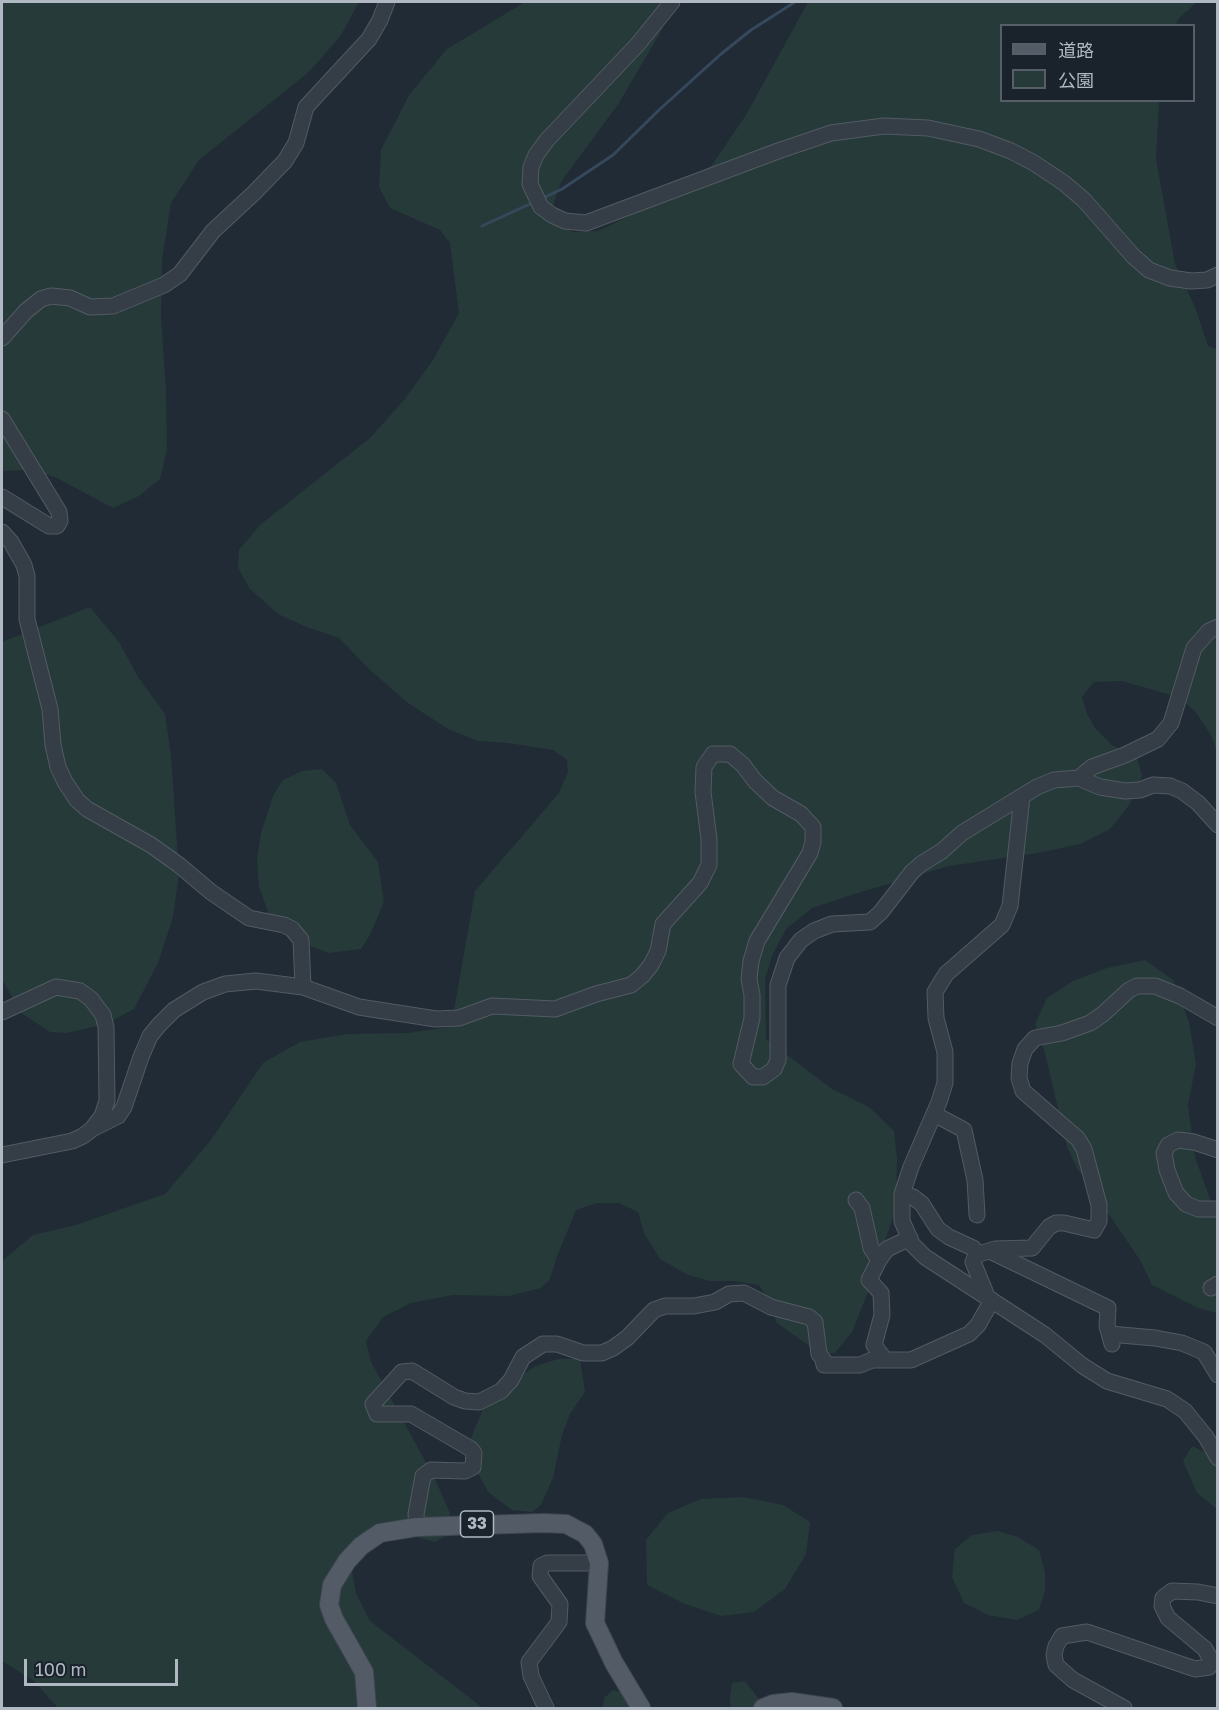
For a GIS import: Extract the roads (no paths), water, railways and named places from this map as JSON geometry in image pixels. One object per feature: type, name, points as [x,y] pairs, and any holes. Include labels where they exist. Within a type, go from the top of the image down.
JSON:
[{"type":"main road","name":"33","points":[[367,1708],[364,1672],[334,1619],[329,1605],[332,1585],[347,1561],[361,1546],[380,1533],[417,1527],[566,1524],[585,1534],[593,1544],[600,1563]]},
{"type":"main road","points":[[600,1563],[595,1623],[614,1664],[641,1708]]},
{"type":"main road","points":[[763,1708],[773,1704],[792,1702],[833,1708]]},
{"type":"street","points":[[2,338],[26,311],[41,299],[51,296],[70,298],[90,307],[113,306],[164,285],[180,274],[213,231],[285,161],[296,143],[306,108],[369,39],[387,2]]},
{"type":"street","points":[[672,2],[638,45],[547,140],[536,155],[531,167],[530,184],[541,207],[552,215],[565,221],[586,223],[831,133],[884,126],[928,128],[980,139],[1034,163],[1084,200],[1133,256],[1149,270],[1170,278],[1191,281],[1207,280],[1218,275]]},
{"type":"street","points":[[2,419],[59,512],[60,521],[57,526],[48,526],[2,497]]},
{"type":"street","points":[[2,532],[11,542],[24,565],[27,576],[27,619],[50,710],[53,745],[58,768],[76,800],[87,809],[151,845],[179,865],[210,892],[249,918],[284,925],[292,929],[301,940],[303,987]]},
{"type":"street","points":[[1079,778],[1092,768],[1158,739],[1171,723],[1194,648],[1209,631],[1218,627]]},
{"type":"street","points":[[2,1155],[72,1141],[118,1116],[124,1107],[150,1035],[174,1010],[203,992],[225,984],[256,981],[303,987],[359,1007],[436,1019],[459,1018],[492,1006],[555,1009],[596,993],[631,985],[651,965],[658,951],[663,924],[700,883],[709,865],[709,839],[702,792],[704,767],[713,754],[730,754],[773,798],[801,814],[813,827],[810,853],[761,934],[751,961],[749,979],[752,994],[752,1018],[741,1064],[753,1077],[763,1077],[774,1069],[778,1060],[778,985],[787,958],[801,940],[814,930],[832,924],[870,922],[921,864],[942,851],[962,833],[1037,787],[1054,780],[1079,778],[1100,787],[1125,791],[1140,790],[1153,785],[1170,786],[1182,791],[1198,803],[1218,825]]},
{"type":"street","points":[[1022,797],[1010,906],[1002,925],[946,974],[935,993],[936,1018],[945,1052],[945,1083],[902,1194],[902,1221],[912,1244],[925,1257],[1045,1335],[1083,1366],[1107,1381],[1153,1393],[1185,1411],[1206,1437],[1218,1458]]},
{"type":"street","points":[[417,1527],[416,1514],[423,1476],[431,1470],[465,1471],[473,1467],[474,1454],[471,1449],[411,1414],[377,1414],[373,1404],[402,1372],[412,1371],[454,1397],[479,1402],[501,1391],[511,1380],[523,1357],[543,1344],[557,1344],[583,1353],[602,1353],[627,1338],[654,1310],[665,1306],[694,1306],[715,1302],[729,1294],[744,1293],[771,1307],[809,1317],[815,1323],[819,1354],[824,1365],[860,1365],[872,1360],[911,1360],[969,1334],[978,1325],[989,1298],[973,1262],[984,1252],[1032,1248],[1049,1227],[1056,1224],[1064,1223],[1094,1230],[1099,1221],[1099,1205],[1084,1149],[1078,1139],[1023,1091],[1019,1078],[1020,1063],[1025,1049],[1042,1035],[1062,1033],[1090,1023],[1129,990],[1137,986],[1155,986],[1180,996],[1218,1018]]},
{"type":"street","points":[[2,1012],[56,987],[80,992],[99,1008],[106,1027],[107,1101],[102,1116],[92,1129]]},
{"type":"street","points":[[934,1114],[964,1130],[975,1180],[977,1215]]},
{"type":"street","points":[[1216,1152],[1194,1142],[1178,1140],[1168,1145],[1164,1153],[1167,1170],[1176,1193],[1186,1204],[1198,1209],[1218,1209]]},
{"type":"street","points":[[902,1194],[913,1197],[922,1204],[938,1229],[949,1237],[1108,1308],[1107,1326],[1111,1339],[1182,1343],[1204,1352],[1218,1375]]},
{"type":"street","points":[[855,1200],[862,1208],[871,1248],[879,1260]]},
{"type":"street","points":[[885,1360],[873,1344],[882,1315],[881,1293],[869,1280],[887,1249],[910,1238]]},
{"type":"street","points":[[546,1708],[531,1676],[529,1662],[559,1622],[560,1604],[540,1576],[541,1566],[547,1563],[600,1563]]},
{"type":"street","points":[[1125,1708],[1073,1680],[1056,1665],[1054,1655],[1062,1636],[1087,1632],[1195,1669],[1209,1667],[1211,1660],[1205,1649],[1168,1618],[1162,1606],[1163,1598],[1172,1591],[1198,1592],[1218,1596]]},
{"type":"waterway","points":[[541,199],[562,189],[613,155],[721,54],[751,30],[795,2]]},
{"type":"waterway","points":[[482,226],[532,203]]}]
